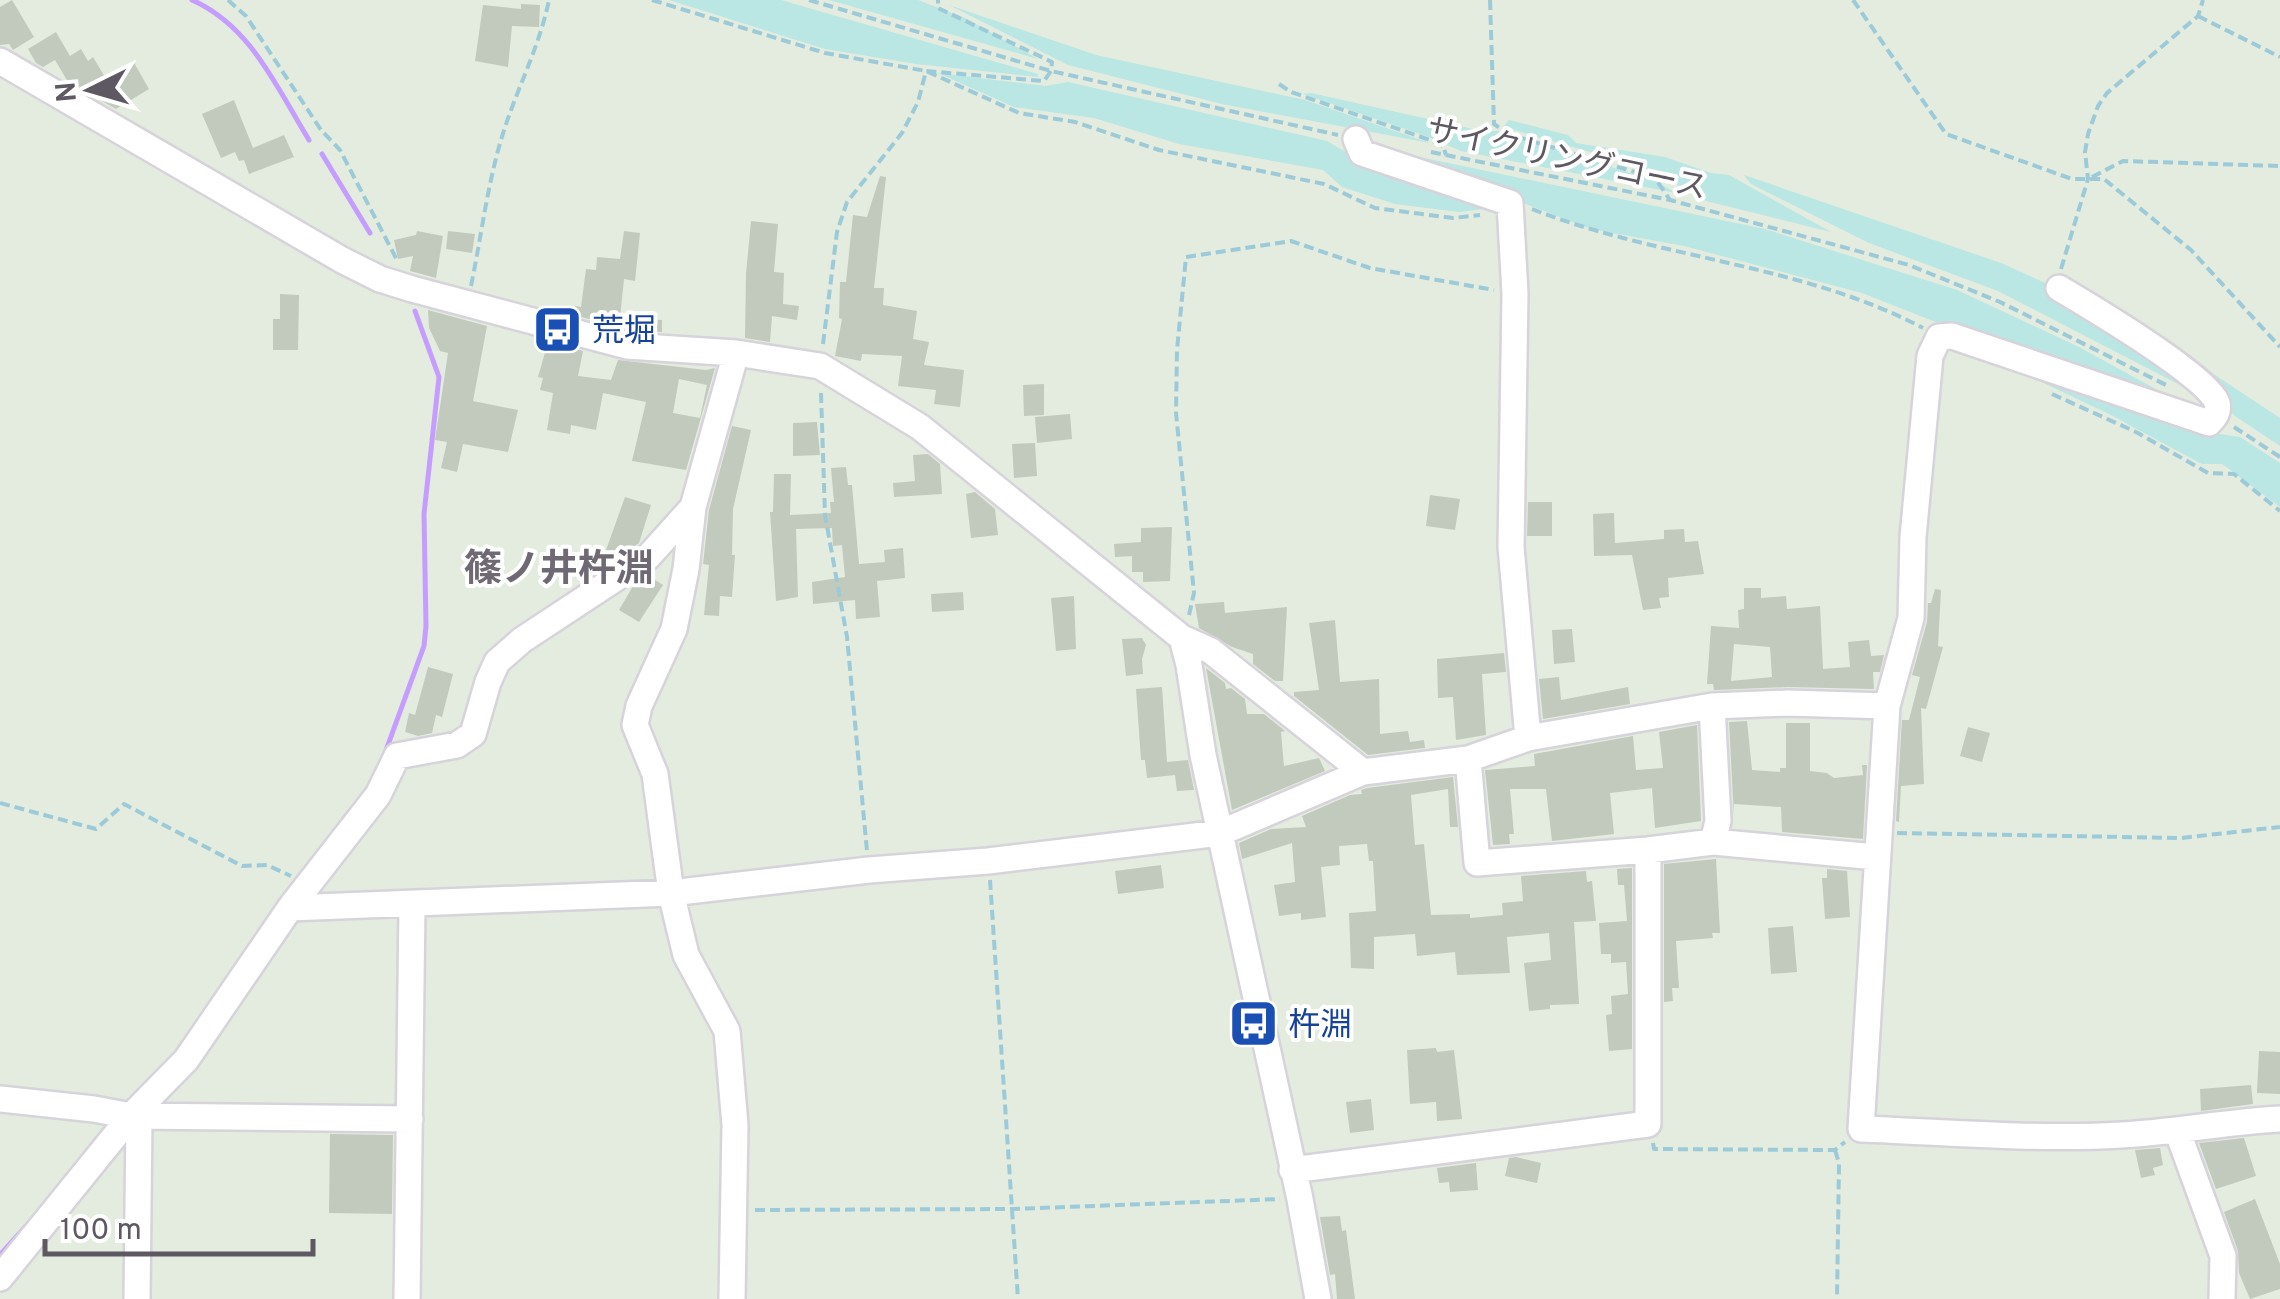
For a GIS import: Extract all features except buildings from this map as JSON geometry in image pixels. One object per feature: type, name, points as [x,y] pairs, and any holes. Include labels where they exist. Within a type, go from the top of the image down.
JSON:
[{"type":"street","points":[[0,62],[380,279],[627,346],[736,353],[820,366],[920,427],[1182,638],[1211,650],[1363,772]]},
{"type":"street","points":[[1356,140],[1362,153],[1510,204],[1515,294],[1511,547],[1528,738]]},
{"type":"street","points":[[2059,288],[2180,368],[2213,395],[2218,406],[2216,415],[2209,423],[1952,336],[1939,337],[1930,356],[1913,537],[1911,618],[1888,706],[1861,1129],[2049,1137],[2280,1119]]},
{"type":"street","points":[[732,1299],[735,1126],[727,1031],[686,955],[671,893],[655,774],[635,725],[674,629],[693,506],[736,353]]},
{"type":"street","points":[[0,1278],[186,1060],[290,908],[378,795],[396,756],[457,745],[473,734],[497,662],[522,640],[648,557],[693,506]]},
{"type":"street","points":[[1182,638],[1318,1299]]},
{"type":"street","points":[[290,908],[671,893],[1220,833],[1363,772],[1468,759],[1528,738],[1712,706],[1788,702],[1888,706]]},
{"type":"street","points":[[1712,706],[1718,821],[1713,842]]},
{"type":"street","points":[[1468,759],[1477,863],[1713,842],[1877,845]]},
{"type":"street","points":[[1292,1170],[1648,1124],[1648,850]]},
{"type":"street","points":[[406,1299],[412,905]]},
{"type":"street","points":[[0,1099],[135,1116],[410,1119]]},
{"type":"street","points":[[135,1116],[138,1299]]},
{"type":"street","points":[[2177,1130],[2223,1256],[2222,1299]]},
{"type":"path","points":[[228,0],[246,16],[321,130],[340,150],[412,289]]},
{"type":"path","points":[[467,305],[500,144],[518,88],[541,38],[549,0]]},
{"type":"path","points":[[652,0],[825,53],[926,71],[1044,81],[1051,71],[1052,62],[938,8],[938,0]]},
{"type":"path","points":[[809,0],[1051,71],[1356,140]]},
{"type":"path","points":[[1490,0],[1494,124],[1508,134],[1655,178],[1670,200]]},
{"type":"path","points":[[1852,0],[1946,134],[2072,179],[2104,179],[2192,250],[2280,347]]},
{"type":"path","points":[[2059,288],[2057,282],[2088,179],[2085,152],[2098,106],[2107,93],[2198,16],[2203,0]]},
{"type":"path","points":[[2198,16],[2280,57]]},
{"type":"path","points":[[926,71],[1019,112],[1075,122],[1160,150],[1324,184],[1375,208],[1452,218],[1512,212],[1525,206],[1587,230],[1747,266],[1880,306],[1939,337]]},
{"type":"path","points":[[869,870],[847,638],[825,515],[820,366],[837,232],[847,202],[902,133],[918,102],[926,71]]},
{"type":"path","points":[[1278,84],[1291,92],[1430,140],[1443,146],[1447,156]]},
{"type":"path","name":"サイクリングコース","points":[[1424,151],[1670,200],[1909,265],[2000,302],[2176,390]]},
{"type":"path","points":[[2088,179],[2124,161],[2280,166]]},
{"type":"path","points":[[1182,638],[1194,593],[1176,413],[1177,350],[1186,258],[1292,240],[1370,268],[1515,294]]},
{"type":"path","points":[[2046,392],[2136,432],[2208,474],[2234,474],[2280,511]]},
{"type":"path","points":[[2216,415],[2280,457]]},
{"type":"path","points":[[0,803],[96,829],[124,804],[242,866],[267,865],[308,884]]},
{"type":"path","points":[[1877,845],[2180,838],[2280,827]]},
{"type":"path","points":[[988,861],[1018,1299]]},
{"type":"path","points":[[1648,1124],[1654,1149],[1835,1150],[1861,1129]]},
{"type":"path","points":[[1835,1150],[1840,1163],[1837,1299]]},
{"type":"path","points":[[735,1210],[1013,1209],[1300,1199]]},
{"type":"shaded area","points":[[669,0],[781,0],[1038,77],[916,64],[825,49]]},
{"type":"shaded area","points":[[829,0],[918,0],[967,19],[1038,59]]},
{"type":"shaded area","points":[[949,5],[1096,55],[1305,100],[1430,143],[1222,104],[1068,65]]},
{"type":"shaded area","points":[[938,73],[1046,86],[1068,82],[1327,141],[1389,172],[1501,207],[1459,212],[1395,204],[1342,187],[1323,170],[1179,144],[1094,118],[1014,107]]},
{"type":"shaded area","points":[[1303,94],[1482,131],[1500,131],[1655,181],[1676,193],[1461,151]]},
{"type":"shaded area","points":[[1509,120],[1568,135],[1576,143],[1665,157],[1729,175],[1831,232],[1706,201],[1697,193],[1618,160],[1503,127]]},
{"type":"shaded area","points":[[1386,150],[1765,229],[1957,290],[2079,347],[2194,410],[1862,293],[1684,246],[1591,229]]},
{"type":"shaded area","points":[[1744,175],[2001,263],[2050,285],[2207,399],[1998,291],[1869,243],[1751,184]]},
{"type":"shaded area","points":[[1961,344],[2200,431],[2240,437],[2280,463],[2280,507],[2222,464],[2202,464],[2109,414]]},
{"type":"shaded area","points":[[2168,344],[2280,418],[2280,446],[2235,416]]},
{"type":"waterway","points":[[192,0],[213,11],[247,42],[309,140]]},
{"type":"waterway","points":[[322,154],[370,233]]},
{"type":"waterway","points":[[385,753],[424,646],[426,626],[424,514],[439,377],[415,311]]},
{"type":"waterway","points":[[0,1255],[28,1224]]},
{"type":"place","name":"荒堀","points":[[557,330]]},
{"type":"place","name":"杵淵","points":[[1253,1024]]},
{"type":"district","name":"篠ノ井杵淵","points":[[559,568]]}]
